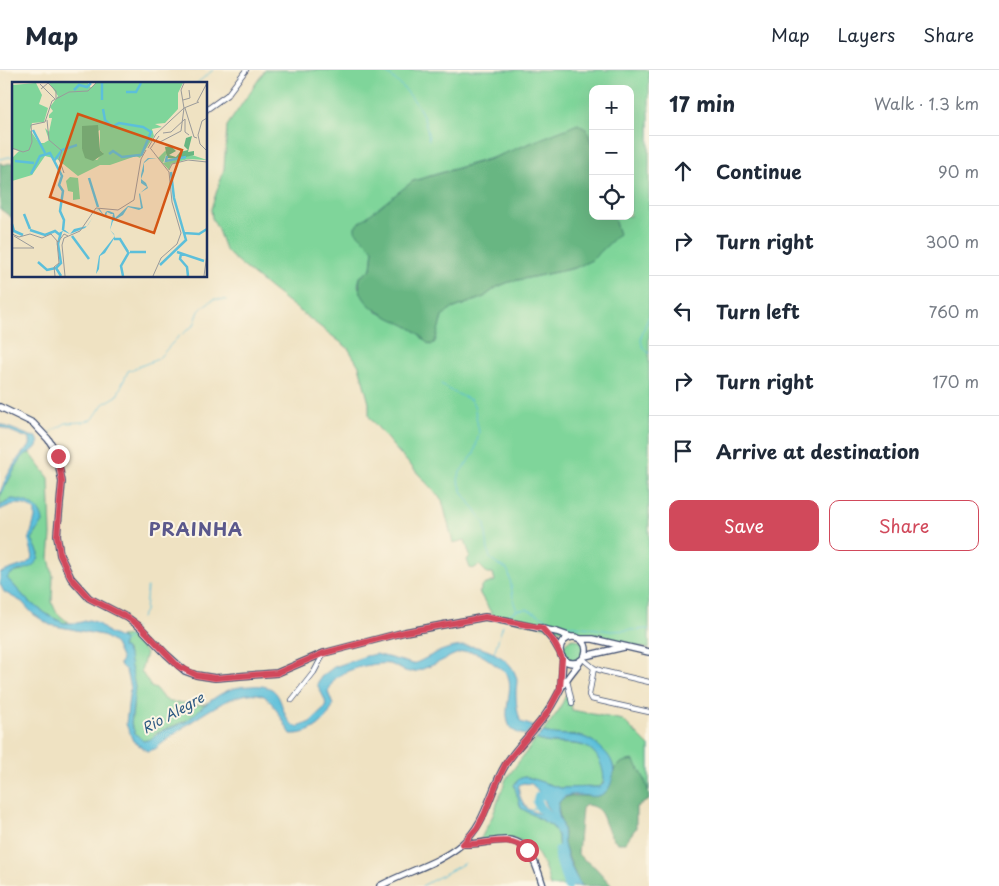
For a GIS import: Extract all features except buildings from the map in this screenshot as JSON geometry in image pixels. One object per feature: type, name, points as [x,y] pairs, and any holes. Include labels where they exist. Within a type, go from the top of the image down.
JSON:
[{"type":"street","points":[[208,109],[227,95],[246,70]]},
{"type":"street","points":[[0,407],[33,423],[56,451],[62,482],[57,535],[60,555],[71,578],[89,598],[140,626],[178,666],[196,675],[215,678],[277,673],[324,653],[405,632],[485,617],[542,628],[571,637],[593,639],[649,652]]},
{"type":"street","points":[[542,628],[554,642],[561,655],[572,663],[626,647]]},
{"type":"street","points":[[560,689],[561,644],[571,637]]},
{"type":"street","points":[[380,886],[434,861],[463,844],[477,828],[506,763],[540,722],[555,701],[560,689],[583,659],[586,646],[581,639]]},
{"type":"street","points":[[292,700],[314,672],[324,653]]},
{"type":"street","points":[[583,659],[594,668],[649,682]]},
{"type":"street","points":[[594,668],[590,697],[602,702],[649,712]]},
{"type":"street","points":[[567,680],[572,703]]},
{"type":"street","points":[[463,844],[476,845],[507,840],[520,844],[534,859],[542,886]]},
{"type":"green space","points":[[265,70],[649,70],[649,649],[493,616],[479,592],[481,591],[481,586],[495,581],[493,573],[487,573],[479,565],[473,569],[470,568],[467,560],[470,556],[465,540],[453,543],[442,500],[370,418],[369,403],[359,366],[348,348],[271,289],[225,249],[212,218],[211,209],[224,169],[227,126]],"holes":[[[589,85],[634,85],[634,220],[614,220],[618,234],[575,268],[509,282],[497,287],[484,297],[449,310],[442,317],[439,327],[418,333],[400,321],[377,312],[361,293],[358,285],[360,277],[371,269],[373,249],[355,231],[413,181],[587,130],[589,136]]]},
{"type":"green space","points":[[578,124],[587,130],[589,136],[589,220],[614,220],[619,234],[592,260],[575,268],[509,282],[497,287],[484,297],[449,310],[442,317],[435,342],[431,345],[414,330],[377,311],[363,297],[360,288],[360,277],[371,269],[373,249],[355,231],[355,226],[413,181],[490,159]]},
{"type":"green space","points":[[0,162],[3,165],[12,163],[12,218],[0,209]]},
{"type":"green space","points":[[30,453],[49,478],[51,535],[49,558],[53,576],[52,603],[57,613],[69,623],[64,623],[51,617],[29,602],[7,578],[12,573],[22,571],[38,560],[39,554],[32,539],[43,522],[29,503],[12,499],[0,506],[0,496],[20,460]]},
{"type":"green space","points":[[132,636],[146,653],[141,671],[151,687],[156,689],[163,698],[170,702],[192,705],[207,704],[188,720],[156,733],[152,739],[143,741],[135,733],[131,724],[133,709],[132,675],[127,650],[122,648],[124,640],[120,637]]},
{"type":"green space","points":[[574,639],[582,642],[585,650],[582,658],[574,661],[566,658],[563,650],[566,642]]},
{"type":"green space","points":[[568,691],[572,710],[623,720],[649,746],[649,791],[639,768],[623,762],[614,769],[612,762],[606,754],[597,744],[589,739],[575,735],[543,732],[559,710]]},
{"type":"green space","points":[[536,739],[545,742],[584,746],[592,750],[598,757],[603,769],[604,776],[600,787],[560,788],[524,777],[515,783],[521,808],[552,826],[558,836],[559,859],[571,886],[550,886],[541,859],[528,844],[513,839],[481,842],[480,840],[493,815],[506,779]]},
{"type":"green space","points":[[633,760],[648,789],[649,800],[636,807],[636,828],[625,843],[618,843],[612,837],[599,810],[586,805],[582,808],[578,854],[595,867],[612,886],[582,886],[577,879],[563,843],[564,833],[558,808],[560,800],[569,796],[597,796],[614,773],[614,769],[623,762]]},
{"type":"water","points":[[0,424],[37,437],[39,443],[19,462],[0,496],[2,487],[11,469],[29,447],[30,439],[0,427]]},
{"type":"water","points":[[12,499],[28,502],[40,512],[43,522],[32,539],[39,554],[38,560],[30,567],[7,578],[29,602],[51,617],[64,623],[78,623],[89,620],[96,622],[109,633],[124,640],[122,648],[125,648],[129,657],[135,687],[131,724],[135,733],[143,741],[152,739],[164,730],[188,720],[217,696],[243,686],[263,686],[273,690],[280,699],[289,721],[298,727],[310,722],[326,707],[325,700],[317,684],[321,677],[334,667],[376,654],[413,664],[444,650],[459,646],[482,648],[502,658],[509,664],[517,678],[516,700],[521,722],[533,726],[525,735],[515,731],[509,725],[507,708],[510,689],[506,673],[484,657],[467,652],[452,656],[414,672],[407,672],[392,665],[376,664],[346,672],[335,679],[328,692],[333,705],[327,717],[317,726],[305,732],[291,734],[268,699],[264,696],[253,694],[239,696],[224,702],[208,711],[155,749],[147,751],[133,741],[126,724],[130,687],[126,671],[119,664],[122,660],[115,644],[102,635],[50,625],[33,614],[22,602],[4,592],[0,584],[0,573],[26,564],[33,557],[29,540],[35,511],[22,504],[0,510],[0,506]]},
{"type":"water","points":[[543,732],[583,737],[597,745],[607,755],[614,769],[610,786],[604,793],[598,796],[569,795],[561,800],[558,806],[567,855],[582,886],[571,886],[559,859],[558,836],[552,826],[521,808],[514,785],[519,779],[524,777],[560,788],[600,787],[604,783],[601,766],[594,752],[587,747],[544,742],[536,739]],"holes":[[[523,783],[532,784],[545,799],[545,805],[552,813],[550,816],[532,811],[523,802],[519,792],[519,785]]]},
{"type":"waterway","points":[[198,82],[213,70]]},
{"type":"waterway","points":[[381,70],[399,84],[416,103],[424,119],[429,140]]},
{"type":"waterway","points":[[0,159],[12,158]]},
{"type":"waterway","points":[[49,433],[66,423],[83,422],[93,419],[103,404],[117,396],[128,371],[158,359],[176,339],[194,325],[199,311],[205,305],[214,299],[227,300]]},
{"type":"waterway","points":[[649,316],[641,340],[644,349],[649,353]]},
{"type":"waterway","points":[[441,384],[471,400],[474,405],[479,432],[477,442],[474,454],[460,472],[458,480],[463,493],[485,524],[490,558],[496,564],[507,569],[517,610]]},
{"type":"waterway","points":[[141,618],[145,611],[147,587]]},
{"type":"waterway","points":[[506,616],[517,610],[527,609],[555,623],[611,631],[649,629]]},
{"type":"waterway","points":[[494,653],[503,625]]},
{"type":"waterway","points":[[122,643],[129,638],[135,628]]},
{"type":"waterway","name":"Rio Alegre","points":[[553,795],[539,796],[537,802],[540,808],[557,824]]},
{"type":"waterway","points":[[530,811],[538,806]]},
{"type":"waterway","name":"Rio Alegre","points":[[559,850],[568,886]]},
{"type":"waterway","points":[[422,886],[465,863]]},
{"type":"district","name":"PRAINHA","points":[[196,530]]},
{"type":"route","points":[[58,456],[62,482],[62,499],[57,524],[57,535],[60,555],[71,578],[89,598],[140,626],[178,666],[196,675],[215,678],[277,673],[324,653],[405,632],[485,617],[542,628],[557,646],[562,658],[560,689],[548,712],[506,763],[484,815],[477,828],[463,844],[476,845],[507,840],[520,844],[527,850]]}]
